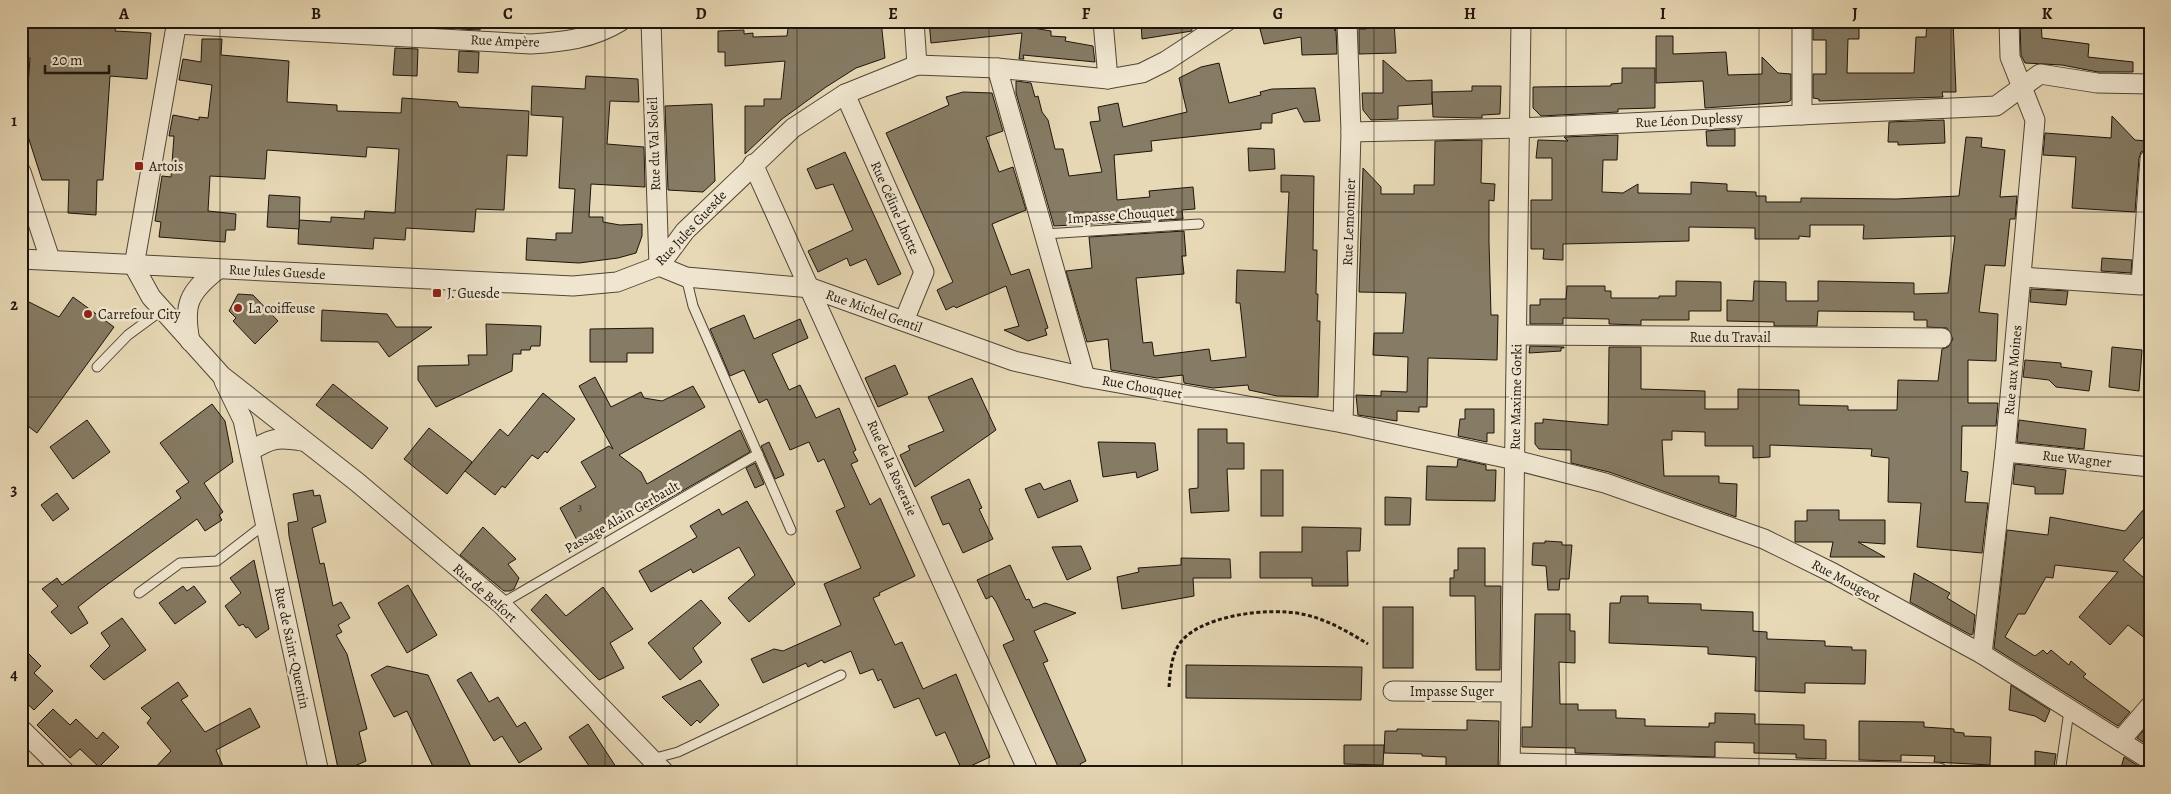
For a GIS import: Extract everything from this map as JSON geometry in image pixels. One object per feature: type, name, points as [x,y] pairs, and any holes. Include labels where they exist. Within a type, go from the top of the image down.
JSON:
[{"type":"street","name":"Rue Ampère","points":[[176,23],[531,44],[571,42],[607,30],[621,21]]},
{"type":"street","name":"Rue du Val Soleil","points":[[651,21],[659,266]]},
{"type":"street","points":[[914,21],[917,65]]},
{"type":"street","points":[[1103,21],[1108,78]]},
{"type":"street","name":"Rue Jules Guesde","points":[[21,259],[573,286],[617,282],[659,266],[684,231],[753,164],[793,128],[845,94],[917,65],[997,68],[1108,78],[1142,73],[1166,61],[1227,21]]},
{"type":"street","name":"Rue Lemonnier","points":[[1343,423],[1351,132],[1347,21]]},
{"type":"street","name":"Rue Maxime Gorki","points":[[1510,768],[1522,128],[1522,21]]},
{"type":"street","points":[[1802,21],[1802,116]]},
{"type":"street","name":"Rue aux Moines","points":[[1982,654],[2005,452],[2035,120],[2010,57],[2009,21]]},
{"type":"street","points":[[134,266],[176,23]]},
{"type":"street","name":"Rue Chouquet","points":[[997,68],[1086,377],[1343,423],[1515,460]]},
{"type":"street","name":"Rue Léon Duplessy","points":[[1351,132],[1522,128],[1996,106],[2022,89],[2040,74],[2097,83],[2150,84]]},
{"type":"street","name":"Rue Céline Lhotte","points":[[845,94],[924,272],[904,321]]},
{"type":"street","points":[[2022,278],[2141,285],[2150,159]]},
{"type":"street","name":"Rue de la Roseraie","points":[[753,164],[811,288],[1029,773]]},
{"type":"street","points":[[21,172],[50,259]]},
{"type":"street","name":"Rue de Belfort","points":[[134,266],[151,297],[222,376],[357,482],[501,604],[665,773]]},
{"type":"street","name":"Rue Michel Gentil","points":[[659,266],[686,277],[811,288],[1014,361],[1086,377]]},
{"type":"street","points":[[190,342],[185,316],[192,296],[200,283],[218,270]]},
{"type":"street","name":"Rue du Travail","points":[[1517,335],[1942,338]]},
{"type":"street","name":"Rue de Saint-Quentin","points":[[222,376],[243,420],[318,773]]},
{"type":"street","name":"Rue de Belfort","points":[[250,451],[268,440],[280,438],[304,442]]},
{"type":"street","name":"Rue Wagner","points":[[2005,452],[2150,467]]},
{"type":"street","name":"Rue Mougeot","points":[[1515,460],[1605,483],[1764,539],[1833,573],[1982,654],[2069,711],[2150,760]]},
{"type":"street","name":"Impasse Suger","points":[[1393,691],[1511,692]]},
{"type":"street","points":[[2120,741],[2150,706]]},
{"type":"street","points":[[21,729],[66,773]]},
{"type":"street","points":[[1510,768],[1939,773]]},
{"type":"lane","name":"Impasse Chouquet","points":[[1045,234],[1200,224]]},
{"type":"lane","points":[[686,277],[693,306],[791,530]]},
{"type":"lane","points":[[98,367],[128,335],[162,310]]},
{"type":"lane","name":"Passage Alain Gerbault","points":[[501,604],[758,454]]},
{"type":"lane","points":[[139,593],[180,563],[217,561],[265,524]]},
{"type":"lane","points":[[652,759],[678,752],[841,675]]},
{"type":"lane","points":[[2060,773],[2069,711]]},
{"type":"path","points":[[1169,688],[1171,669],[1178,646],[1196,628],[1226,616],[1301,613],[1336,625],[1368,644]]},
{"type":"building","points":[[21,21],[97,21],[97,23],[116,24],[115,31],[151,33],[147,79],[110,76],[103,180],[97,180],[96,215],[68,213],[69,180],[42,180],[25,127],[30,58],[21,59]]},
{"type":"building","points":[[396,21],[419,21],[419,26],[396,25]]},
{"type":"building","points":[[461,21],[481,21],[480,30],[460,29]]},
{"type":"building","points":[[789,21],[881,21],[885,58],[856,68],[826,87],[782,119],[745,154],[745,106],[764,106],[764,99],[781,99],[785,61],[725,66],[725,52],[718,52],[718,31],[744,30],[744,34],[753,33],[753,37],[787,36]]},
{"type":"building","points":[[929,21],[1026,21],[1027,27],[1051,31],[1051,36],[1066,37],[1065,41],[1093,46],[1095,62],[1023,55],[1024,59],[1019,59],[1022,33],[931,43]]},
{"type":"building","points":[[1141,21],[1191,21],[1192,31],[1142,39]]},
{"type":"building","points":[[1291,21],[1336,21],[1337,54],[1302,55],[1301,37],[1264,44],[1260,29]]},
{"type":"building","points":[[1366,21],[1394,21],[1396,53],[1359,54],[1359,29],[1366,29]]},
{"type":"building","points":[[1813,21],[1859,21],[1859,39],[1848,39],[1847,73],[1914,73],[1916,37],[1926,37],[1927,21],[1953,21],[1956,92],[1942,92],[1943,97],[1819,101],[1819,99],[1813,98],[1813,74],[1826,74],[1826,40],[1813,40]]},
{"type":"building","points":[[2020,21],[2041,21],[2042,38],[2089,44],[2088,57],[2133,62],[2133,72],[2098,72],[2062,65],[2025,63],[2021,55]]},
{"type":"building","points":[[1656,36],[1673,36],[1673,54],[1726,52],[1728,75],[1762,74],[1762,57],[1778,73],[1791,74],[1791,100],[1788,102],[1705,108],[1703,81],[1656,83]]},
{"type":"building","points":[[202,39],[222,39],[221,55],[289,61],[287,102],[337,105],[337,111],[401,113],[402,98],[457,102],[459,107],[529,111],[527,156],[507,155],[504,210],[476,209],[474,232],[406,228],[405,240],[374,238],[373,249],[298,244],[299,220],[331,222],[331,217],[364,219],[365,211],[395,213],[399,149],[367,147],[366,157],[267,150],[265,179],[210,176],[208,211],[236,214],[235,230],[226,230],[225,242],[159,237],[161,222],[155,221],[162,176],[171,177],[174,136],[169,136],[173,115],[199,120],[199,117],[208,118],[212,85],[179,80],[183,59],[201,62]]},
{"type":"building","points":[[395,48],[418,49],[417,76],[393,75]]},
{"type":"building","points":[[459,51],[479,52],[478,73],[458,72]]},
{"type":"building","points":[[1383,60],[1407,81],[1432,80],[1432,104],[1398,106],[1398,119],[1371,120],[1363,110],[1362,93],[1383,93]]},
{"type":"building","points":[[1219,63],[1229,103],[1261,95],[1260,92],[1272,89],[1315,88],[1320,121],[1304,122],[1297,108],[1272,114],[1272,123],[1261,123],[1261,129],[1151,141],[1152,151],[1114,155],[1117,200],[1150,197],[1149,191],[1193,187],[1195,209],[1182,210],[1183,219],[1054,226],[1016,93],[1016,81],[1031,83],[1035,97],[1038,96],[1042,112],[1048,120],[1055,149],[1063,149],[1069,176],[1102,172],[1090,122],[1100,121],[1098,107],[1118,103],[1123,127],[1187,112],[1179,78],[1201,67]]},
{"type":"building","points":[[1622,68],[1655,68],[1655,108],[1618,109],[1618,112],[1541,116],[1533,108],[1533,87],[1611,86],[1611,84],[1622,83]]},
{"type":"building","points":[[586,76],[638,79],[639,102],[610,101],[607,144],[644,147],[645,187],[591,184],[589,217],[603,217],[603,222],[620,225],[642,224],[642,236],[636,253],[618,258],[579,263],[526,260],[527,238],[556,240],[556,233],[572,233],[575,189],[559,188],[563,117],[531,115],[532,86],[585,89]]},
{"type":"building","points":[[1472,86],[1501,86],[1500,114],[1482,115],[1482,118],[1433,117],[1432,92],[1472,91]]},
{"type":"building","points":[[963,92],[992,93],[1003,131],[986,137],[999,172],[1013,167],[1026,210],[992,224],[1011,275],[1029,269],[1048,328],[1045,329],[1047,335],[1028,341],[1004,330],[1019,326],[1006,286],[956,308],[954,306],[946,310],[937,290],[953,282],[886,133],[949,105],[946,97]]},
{"type":"building","points":[[712,104],[715,181],[703,192],[668,190],[665,106]]},
{"type":"building","points":[[2112,116],[2135,140],[2147,141],[2147,149],[2141,152],[2139,158],[2135,212],[2072,208],[2076,157],[2043,155],[2045,133],[2111,138]]},
{"type":"building","points":[[1944,120],[1945,143],[1898,145],[1898,142],[1888,142],[1889,122]]},
{"type":"building","points":[[1735,129],[1735,146],[1707,146],[1706,131]]},
{"type":"building","points":[[1618,135],[1617,160],[1603,160],[1602,192],[1623,193],[1638,184],[1638,193],[1691,194],[1691,182],[1727,184],[1727,191],[1756,192],[1756,196],[1766,196],[1766,202],[1801,202],[1801,198],[1896,199],[1959,196],[1966,137],[1982,138],[1981,147],[2005,150],[2000,197],[2017,196],[2015,219],[2010,219],[2005,266],[1985,265],[1979,312],[1998,314],[1996,361],[1968,360],[1968,403],[1998,403],[1996,426],[1962,426],[1961,471],[1968,472],[1965,502],[1988,503],[1982,553],[1917,547],[1921,503],[1888,502],[1889,458],[1871,456],[1872,449],[1770,445],[1770,457],[1753,458],[1753,446],[1705,446],[1705,432],[1672,431],[1672,440],[1662,440],[1664,476],[1719,476],[1719,483],[1737,484],[1736,517],[1609,472],[1571,463],[1571,450],[1539,449],[1535,444],[1535,423],[1543,423],[1543,419],[1608,425],[1609,347],[1641,347],[1641,389],[1705,391],[1705,409],[1738,409],[1738,389],[1799,390],[1799,405],[1848,406],[1848,410],[1897,410],[1898,380],[1938,381],[1942,349],[1948,347],[1953,339],[1947,328],[1927,327],[1927,320],[1914,320],[1914,312],[1818,311],[1817,326],[1774,326],[1774,322],[1727,321],[1727,300],[1753,301],[1754,281],[1786,282],[1786,301],[1818,301],[1818,281],[1914,283],[1914,294],[1948,293],[1955,236],[1863,239],[1864,225],[1810,225],[1810,237],[1799,236],[1799,239],[1755,239],[1755,228],[1689,227],[1689,241],[1563,244],[1563,260],[1543,259],[1544,249],[1531,249],[1531,200],[1552,200],[1552,158],[1536,158],[1538,140],[1568,141],[1564,137]]},
{"type":"building","points":[[1482,140],[1481,183],[1495,184],[1494,201],[1489,200],[1489,242],[1491,315],[1498,315],[1497,360],[1428,358],[1427,407],[1419,407],[1419,412],[1397,411],[1397,421],[1358,415],[1356,395],[1381,396],[1381,391],[1407,392],[1408,357],[1373,355],[1374,333],[1403,333],[1406,293],[1359,292],[1363,168],[1381,187],[1381,194],[1414,194],[1414,185],[1434,185],[1435,141]]},
{"type":"building","points":[[1248,148],[1274,149],[1275,169],[1249,171]]},
{"type":"building","points":[[845,152],[901,274],[878,285],[866,259],[850,266],[847,258],[818,272],[808,251],[853,230],[833,184],[816,189],[807,169]]},
{"type":"building","points":[[1281,175],[1314,176],[1313,250],[1317,250],[1317,321],[1320,321],[1318,397],[1277,396],[1249,390],[1248,385],[1213,388],[1184,383],[1183,375],[1157,378],[1111,370],[1108,339],[1087,342],[1066,271],[1092,268],[1089,237],[1184,231],[1186,256],[1182,256],[1184,274],[1136,278],[1143,343],[1152,342],[1154,356],[1209,349],[1211,361],[1246,357],[1240,303],[1236,303],[1237,270],[1285,272],[1289,192],[1281,192]]},
{"type":"building","points":[[269,195],[300,197],[299,229],[267,227]]},
{"type":"building","points":[[2102,258],[2132,260],[2131,273],[2101,271]]},
{"type":"building","points":[[1676,281],[1721,282],[1721,311],[1689,311],[1689,320],[1641,320],[1641,325],[1609,324],[1609,319],[1563,318],[1563,324],[1530,324],[1530,305],[1540,305],[1540,299],[1566,299],[1567,286],[1605,286],[1605,291],[1611,291],[1611,298],[1659,298],[1659,296],[1676,296]]},
{"type":"building","points":[[2031,289],[2068,291],[2066,305],[2030,302]]},
{"type":"building","points":[[238,294],[253,295],[278,321],[255,344],[233,321],[236,318],[229,311]]},
{"type":"building","points":[[73,297],[114,327],[37,433],[21,421],[21,298],[59,317]]},
{"type":"building","points":[[322,310],[387,314],[396,327],[432,327],[389,357],[378,342],[321,341]]},
{"type":"building","points":[[744,315],[754,339],[800,319],[808,338],[772,354],[789,390],[800,385],[816,418],[839,408],[856,450],[853,452],[858,461],[851,464],[870,505],[880,498],[915,576],[879,593],[880,595],[873,598],[895,645],[902,642],[923,689],[956,674],[990,757],[962,770],[945,732],[936,736],[919,698],[894,708],[881,679],[878,681],[873,669],[860,674],[851,651],[824,663],[822,660],[808,667],[806,663],[763,683],[751,659],[774,649],[783,651],[841,625],[824,584],[861,568],[836,511],[845,507],[824,459],[818,462],[809,442],[790,450],[767,399],[759,403],[744,370],[730,376],[710,329]]},
{"type":"building","points":[[486,324],[541,326],[540,346],[531,346],[530,350],[521,350],[521,354],[513,354],[512,371],[436,407],[418,380],[418,366],[469,365],[468,355],[487,355]]},
{"type":"building","points":[[653,328],[653,353],[627,353],[627,362],[590,362],[590,329]]},
{"type":"building","points":[[1530,346],[1564,348],[1561,348],[1561,351],[1529,353]]},
{"type":"building","points":[[2112,347],[2142,350],[2139,391],[2109,387]]},
{"type":"building","points":[[2025,360],[2061,363],[2061,367],[2092,371],[2089,391],[2056,387],[2049,380],[2023,377]]},
{"type":"building","points":[[895,365],[908,394],[878,407],[865,378]]},
{"type":"building","points":[[595,377],[611,407],[641,392],[644,398],[662,401],[693,386],[705,407],[619,455],[641,472],[647,484],[740,430],[750,452],[649,510],[646,506],[586,541],[584,538],[578,542],[560,508],[596,487],[581,462],[609,446],[613,449],[579,386]]},
{"type":"building","points":[[972,378],[996,430],[915,487],[900,455],[910,450],[908,446],[944,431],[928,397]]},
{"type":"building","points":[[333,384],[388,428],[372,449],[316,405]]},
{"type":"building","points":[[543,393],[575,419],[547,453],[545,451],[538,459],[532,455],[505,488],[502,486],[495,495],[465,471],[500,429],[508,436]]},
{"type":"building","points":[[212,404],[225,421],[233,462],[204,483],[223,512],[219,515],[222,520],[205,531],[197,519],[101,589],[78,607],[88,623],[71,634],[51,612],[58,606],[42,589],[57,578],[62,585],[181,498],[176,491],[189,482],[160,443]]},
{"type":"building","points":[[1465,409],[1494,409],[1494,433],[1487,433],[1487,442],[1458,436],[1460,419],[1465,419]]},
{"type":"building","points":[[87,420],[110,452],[73,479],[50,447]]},
{"type":"building","points":[[2019,420],[2086,429],[2084,449],[2017,442]]},
{"type":"building","points":[[429,428],[472,462],[447,494],[404,459]]},
{"type":"building","points":[[1198,429],[1227,429],[1227,443],[1244,443],[1244,469],[1227,469],[1229,511],[1191,513],[1189,489],[1198,488]]},
{"type":"building","points":[[769,442],[784,475],[775,479],[761,446]]},
{"type":"building","points":[[1098,442],[1155,443],[1158,470],[1137,478],[1136,472],[1103,477]]},
{"type":"building","points":[[1458,459],[1486,465],[1486,470],[1496,470],[1495,501],[1426,500],[1427,466],[1457,467]]},
{"type":"building","points":[[755,463],[764,484],[755,488],[746,468]]},
{"type":"building","points":[[2015,464],[2066,470],[2063,494],[2035,494],[2035,487],[2013,484]]},
{"type":"building","points":[[1261,470],[1283,470],[1283,516],[1261,516]]},
{"type":"building","points":[[969,479],[982,508],[979,509],[993,539],[963,553],[949,523],[943,525],[931,497]]},
{"type":"building","points":[[1070,480],[1078,501],[1038,518],[1025,489],[1040,483],[1044,490]]},
{"type":"building","points":[[313,490],[314,496],[320,495],[326,522],[312,528],[320,564],[324,563],[333,606],[341,602],[350,618],[338,625],[342,632],[336,635],[347,654],[367,729],[359,732],[366,761],[339,773],[289,536],[288,523],[298,521],[293,494]]},
{"type":"building","points":[[57,493],[69,509],[53,521],[41,505]]},
{"type":"building","points":[[1385,497],[1411,498],[1410,525],[1385,525]]},
{"type":"building","points":[[747,501],[795,584],[749,622],[728,598],[755,575],[739,547],[693,573],[691,569],[651,592],[639,571],[697,537],[690,526],[719,509],[722,515]]},
{"type":"building","points":[[2150,502],[2150,529],[2123,560],[2150,583],[2150,642],[2128,625],[2110,645],[2079,617],[2118,572],[2055,565],[2053,578],[2046,577],[2025,614],[2018,614],[2005,637],[2035,656],[2043,650],[2047,654],[2051,650],[2069,665],[2071,661],[2086,674],[2083,677],[2130,712],[2118,726],[1994,648],[2007,530],[2048,535],[2050,517],[2125,531]]},
{"type":"building","points":[[1807,510],[1839,510],[1839,520],[1885,520],[1885,544],[1858,542],[1885,557],[1830,557],[1833,542],[1795,542],[1795,521],[1807,521]]},
{"type":"building","points":[[483,527],[516,559],[508,564],[519,578],[514,589],[510,591],[504,591],[460,555]]},
{"type":"building","points":[[1302,527],[1361,528],[1360,551],[1347,551],[1348,586],[1312,586],[1312,578],[1260,578],[1260,552],[1302,552]]},
{"type":"building","points":[[1545,541],[1562,542],[1562,545],[1572,545],[1569,579],[1560,579],[1559,590],[1548,590],[1546,566],[1532,565],[1533,543],[1545,543]]},
{"type":"building","points":[[1081,546],[1091,569],[1067,580],[1052,547]]},
{"type":"building","points":[[1458,548],[1485,548],[1485,586],[1501,586],[1500,670],[1476,670],[1475,596],[1450,596],[1450,578],[1454,578],[1454,570],[1458,570]]},
{"type":"building","points":[[1181,558],[1230,559],[1231,578],[1193,578],[1194,596],[1122,609],[1117,577],[1139,572],[1138,568],[1181,565]]},
{"type":"building","points":[[254,560],[269,629],[256,638],[248,627],[246,628],[243,624],[239,626],[225,606],[241,593],[230,578]]},
{"type":"building","points":[[1010,565],[1026,600],[1029,599],[1033,608],[1045,603],[1076,613],[1034,631],[1048,661],[1043,663],[1086,761],[1080,764],[1084,773],[1061,773],[1003,645],[1014,640],[996,602],[992,596],[986,599],[977,580]]},
{"type":"building","points":[[1914,573],[1950,593],[1947,598],[1975,615],[1973,634],[1971,635],[1910,602]]},
{"type":"building","points":[[408,585],[437,635],[407,653],[378,603]]},
{"type":"building","points":[[183,586],[187,591],[194,586],[206,602],[175,624],[159,603]]},
{"type":"building","points":[[603,587],[633,629],[610,643],[624,668],[599,680],[531,610],[546,594],[566,616]]},
{"type":"building","points":[[1621,596],[1648,596],[1648,603],[1701,604],[1701,610],[1753,612],[1753,631],[1767,632],[1767,639],[1825,641],[1825,646],[1852,647],[1852,650],[1866,650],[1865,684],[1805,683],[1805,693],[1755,691],[1756,657],[1708,654],[1708,647],[1609,643],[1610,603],[1620,603]]},
{"type":"building","points":[[701,600],[721,623],[693,648],[702,662],[680,680],[648,643]]},
{"type":"building","points":[[1383,607],[1413,607],[1413,668],[1383,668]]},
{"type":"building","points":[[1535,614],[1570,614],[1570,631],[1575,631],[1575,663],[1559,662],[1560,704],[1578,704],[1578,710],[1616,710],[1616,718],[1645,719],[1645,726],[1709,727],[1709,723],[1715,723],[1715,713],[1755,714],[1755,724],[1804,725],[1804,739],[1826,740],[1826,759],[1796,758],[1796,754],[1754,753],[1754,743],[1715,742],[1715,757],[1575,753],[1575,748],[1522,747],[1522,727],[1532,727]]},
{"type":"building","points":[[122,618],[146,650],[104,680],[90,666],[110,646],[101,633]]},
{"type":"building","points":[[21,646],[41,666],[34,673],[53,691],[34,710],[21,698]]},
{"type":"building","points":[[1186,665],[1362,667],[1361,700],[1186,698]]},
{"type":"building","points":[[387,666],[428,675],[474,773],[436,773],[407,711],[394,717],[371,675]]},
{"type":"building","points":[[471,672],[489,702],[498,697],[517,727],[525,722],[542,749],[519,763],[502,736],[494,741],[457,680]]},
{"type":"building","points":[[700,680],[719,705],[700,723],[697,720],[691,726],[662,697]]},
{"type":"building","points":[[178,682],[188,696],[181,700],[205,732],[250,708],[260,727],[216,750],[226,773],[150,773],[171,751],[147,723],[151,718],[141,708]]},
{"type":"building","points":[[2011,685],[2050,710],[2045,722],[2035,716],[2009,710]]},
{"type":"building","points":[[53,709],[70,725],[76,719],[97,739],[103,732],[119,747],[99,767],[80,749],[70,758],[37,725]]},
{"type":"building","points":[[1467,720],[1499,721],[1498,773],[1446,772],[1446,757],[1384,753],[1385,731],[1397,731],[1397,729],[1467,730]]},
{"type":"building","points":[[1859,721],[1924,722],[1924,727],[1954,729],[1954,732],[1964,733],[1964,736],[1991,737],[1990,765],[1934,762],[1935,756],[1901,755],[1901,761],[1859,760]]},
{"type":"building","points":[[588,724],[620,773],[594,773],[569,737]]},
{"type":"building","points":[[2148,725],[2150,739],[2148,745],[2137,738]]},
{"type":"building","points":[[1344,745],[1384,745],[1383,765],[1344,764]]},
{"type":"building","points":[[2035,751],[2056,754],[2053,773],[2035,773]]},
{"type":"building","points":[[2124,757],[2140,767],[2138,773],[2129,773],[2121,768]]},
{"type":"place","name":"Artois","points":[[139,166]]},
{"type":"place","name":"J. Guesde","points":[[437,293]]},
{"type":"place","name":"La coiffeuse","points":[[238,308]]},
{"type":"place","name":"Carrefour City","points":[[88,314]]}]
